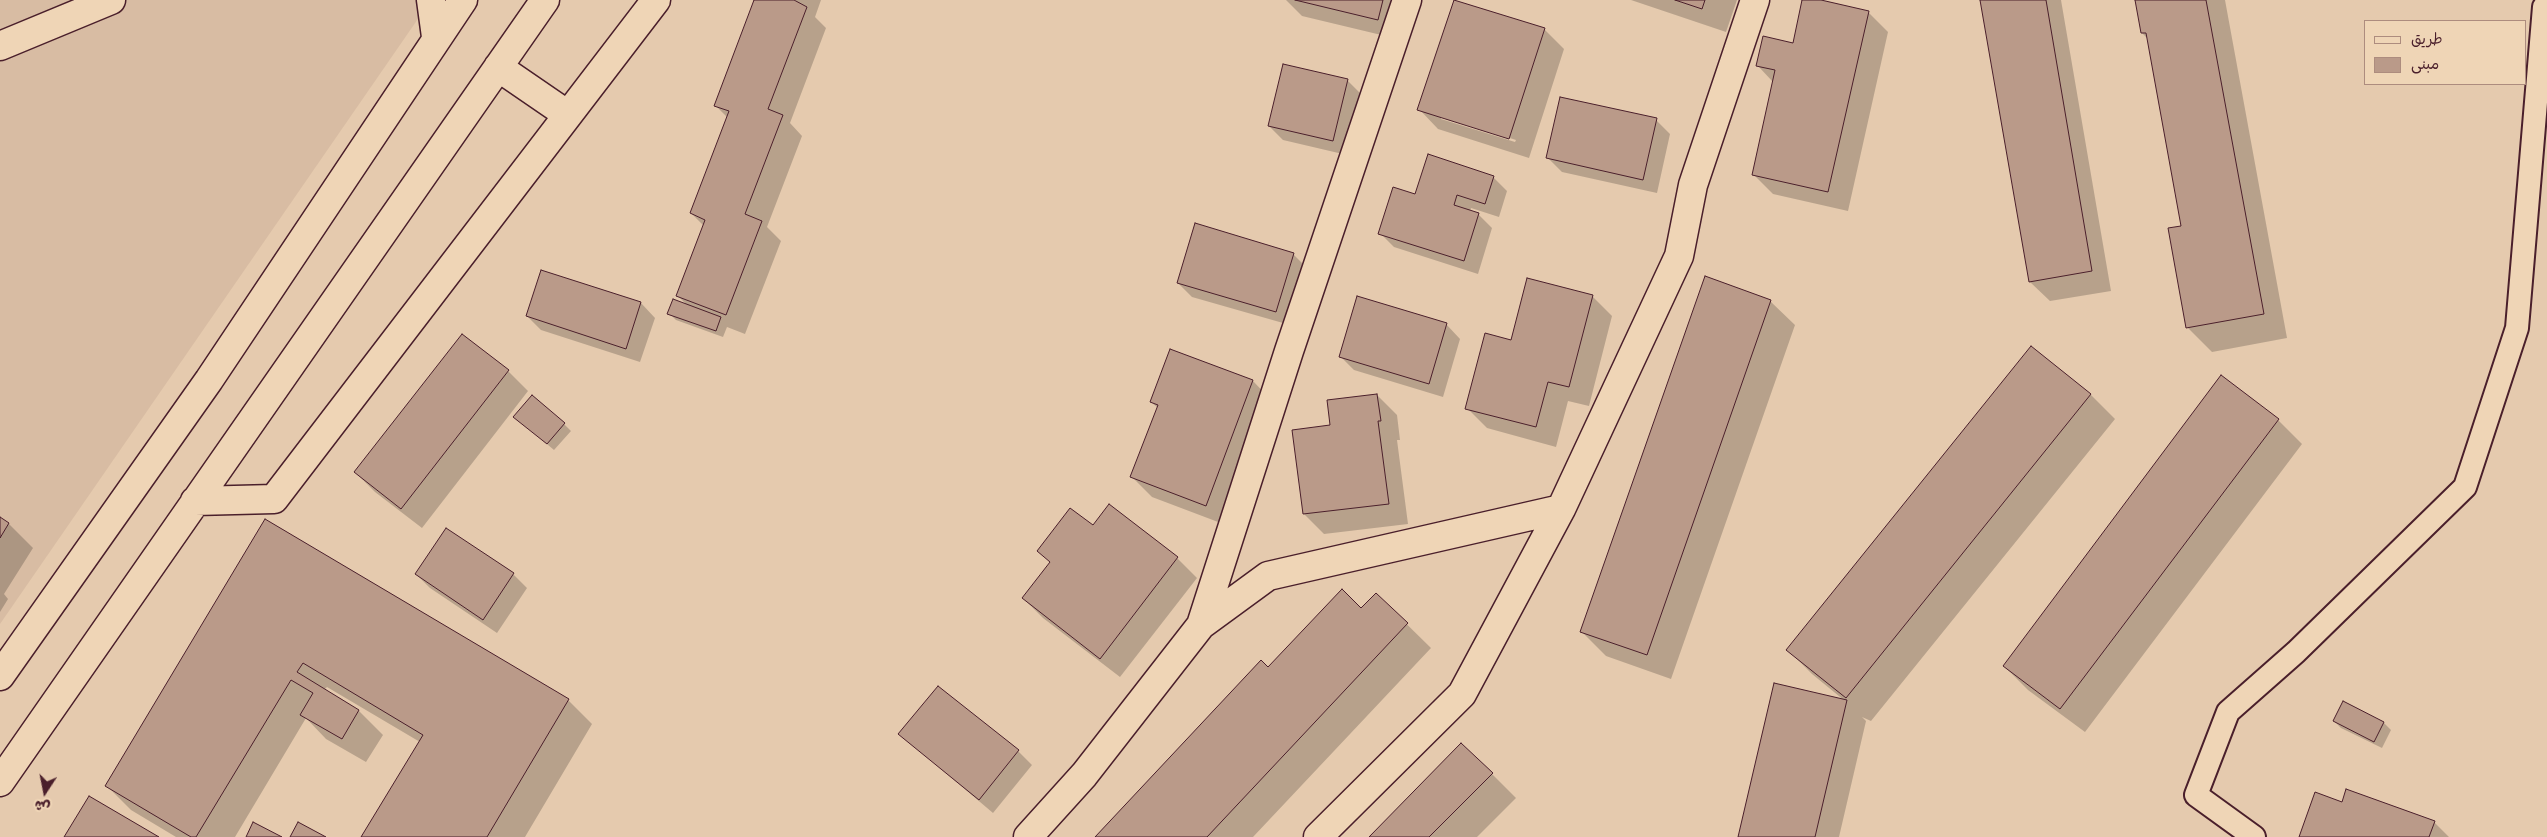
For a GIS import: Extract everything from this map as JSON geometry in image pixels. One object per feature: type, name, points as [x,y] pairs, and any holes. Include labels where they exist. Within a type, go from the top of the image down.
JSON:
[{"type":"street","points":[[0,46],[111,0]]},
{"type":"street","points":[[431,0],[436,37]]},
{"type":"street","points":[[0,676],[209,380],[436,37],[463,0]]},
{"type":"street","points":[[195,501],[274,499],[656,0]]},
{"type":"street","points":[[1201,624],[1289,351],[1407,0]]},
{"type":"street","points":[[1318,837],[1462,694],[1561,509],[1679,256],[1693,185],[1755,0]]},
{"type":"street","points":[[0,782],[542,1]]},
{"type":"street","points":[[498,67],[568,115]]},
{"type":"street","points":[[1028,837],[1084,775],[1201,624],[1268,576],[1561,509]]},
{"type":"lane","points":[[2254,837],[2196,795],[2228,712],[2296,652],[2465,488],[2517,328],[2544,7]]},
{"type":"shaded area","points":[[0,0],[431,0],[0,624]]},
{"type":"building","points":[[754,0],[794,0],[807,7],[768,109],[783,115],[745,214],[762,221],[726,315],[676,296],[705,220],[690,213],[729,111],[714,106]]},
{"type":"building","points":[[1295,0],[1383,0],[1378,20]]},
{"type":"building","points":[[1454,0],[1545,28],[1509,139],[1417,110]]},
{"type":"building","points":[[1675,0],[1705,0],[1702,9]]},
{"type":"building","points":[[1802,0],[1821,0],[1869,11],[1828,192],[1752,175],[1775,70],[1756,66],[1763,36],[1793,43]]},
{"type":"building","points":[[1980,0],[2046,0],[2092,271],[2029,282]]},
{"type":"building","points":[[2135,0],[2206,0],[2264,314],[2186,328],[2168,228],[2181,226],[2146,33],[2141,33]]},
{"type":"building","points":[[1283,64],[1348,79],[1333,141],[1268,126]]},
{"type":"building","points":[[1560,97],[1657,118],[1643,180],[1546,158]]},
{"type":"building","points":[[1428,154],[1494,176],[1485,204],[1457,195],[1454,205],[1479,213],[1464,261],[1378,234],[1393,187],[1415,194]]},
{"type":"building","points":[[1195,223],[1294,253],[1276,312],[1177,283]]},
{"type":"building","points":[[541,270],[641,302],[626,349],[526,316]]},
{"type":"building","points":[[1705,276],[1771,300],[1647,655],[1580,632]]},
{"type":"building","points":[[1527,278],[1593,295],[1569,387],[1548,382],[1536,427],[1465,409],[1485,333],[1511,340]]},
{"type":"building","points":[[1357,296],[1447,323],[1429,384],[1339,357]]},
{"type":"building","points":[[673,299],[721,317],[716,331],[667,314]]},
{"type":"building","points":[[462,334],[509,370],[401,509],[354,472]]},
{"type":"building","points":[[2031,346],[2091,394],[1846,698],[1786,650]]},
{"type":"building","points":[[1170,349],[1253,380],[1206,506],[1130,477],[1158,405],[1150,402]]},
{"type":"building","points":[[2221,375],[2279,419],[2060,709],[2003,666]]},
{"type":"building","points":[[1377,394],[1381,421],[1378,421],[1389,504],[1303,514],[1292,430],[1330,425],[1327,400]]},
{"type":"building","points":[[532,395],[565,423],[547,444],[513,417]]},
{"type":"building","points":[[1109,504],[1178,557],[1100,659],[1022,598],[1050,562],[1037,551],[1070,508],[1093,525]]},
{"type":"building","points":[[0,517],[9,523],[0,538]]},
{"type":"building","points":[[265,519],[569,699],[487,837],[361,837],[423,735],[303,663],[297,672],[359,710],[342,739],[300,715],[313,693],[291,680],[196,837],[191,837],[105,786]]},
{"type":"building","points":[[446,528],[514,573],[483,620],[415,574]]},
{"type":"building","points":[[1342,589],[1361,608],[1376,593],[1408,623],[1207,837],[1095,837],[1261,660],[1268,667]]},
{"type":"building","points":[[1774,683],[1847,700],[1815,837],[1738,837]]},
{"type":"building","points":[[938,686],[1019,750],[979,800],[898,734]]},
{"type":"building","points":[[2343,701],[2384,722],[2374,742],[2333,721]]},
{"type":"building","points":[[1461,743],[1493,773],[1429,837],[1369,837]]},
{"type":"building","points":[[2346,789],[2435,821],[2429,837],[2299,837],[2315,792],[2342,802]]},
{"type":"building","points":[[89,796],[159,837],[64,837]]},
{"type":"building","points":[[253,822],[282,837],[246,837]]},
{"type":"building","points":[[298,822],[326,837],[290,837]]}]
